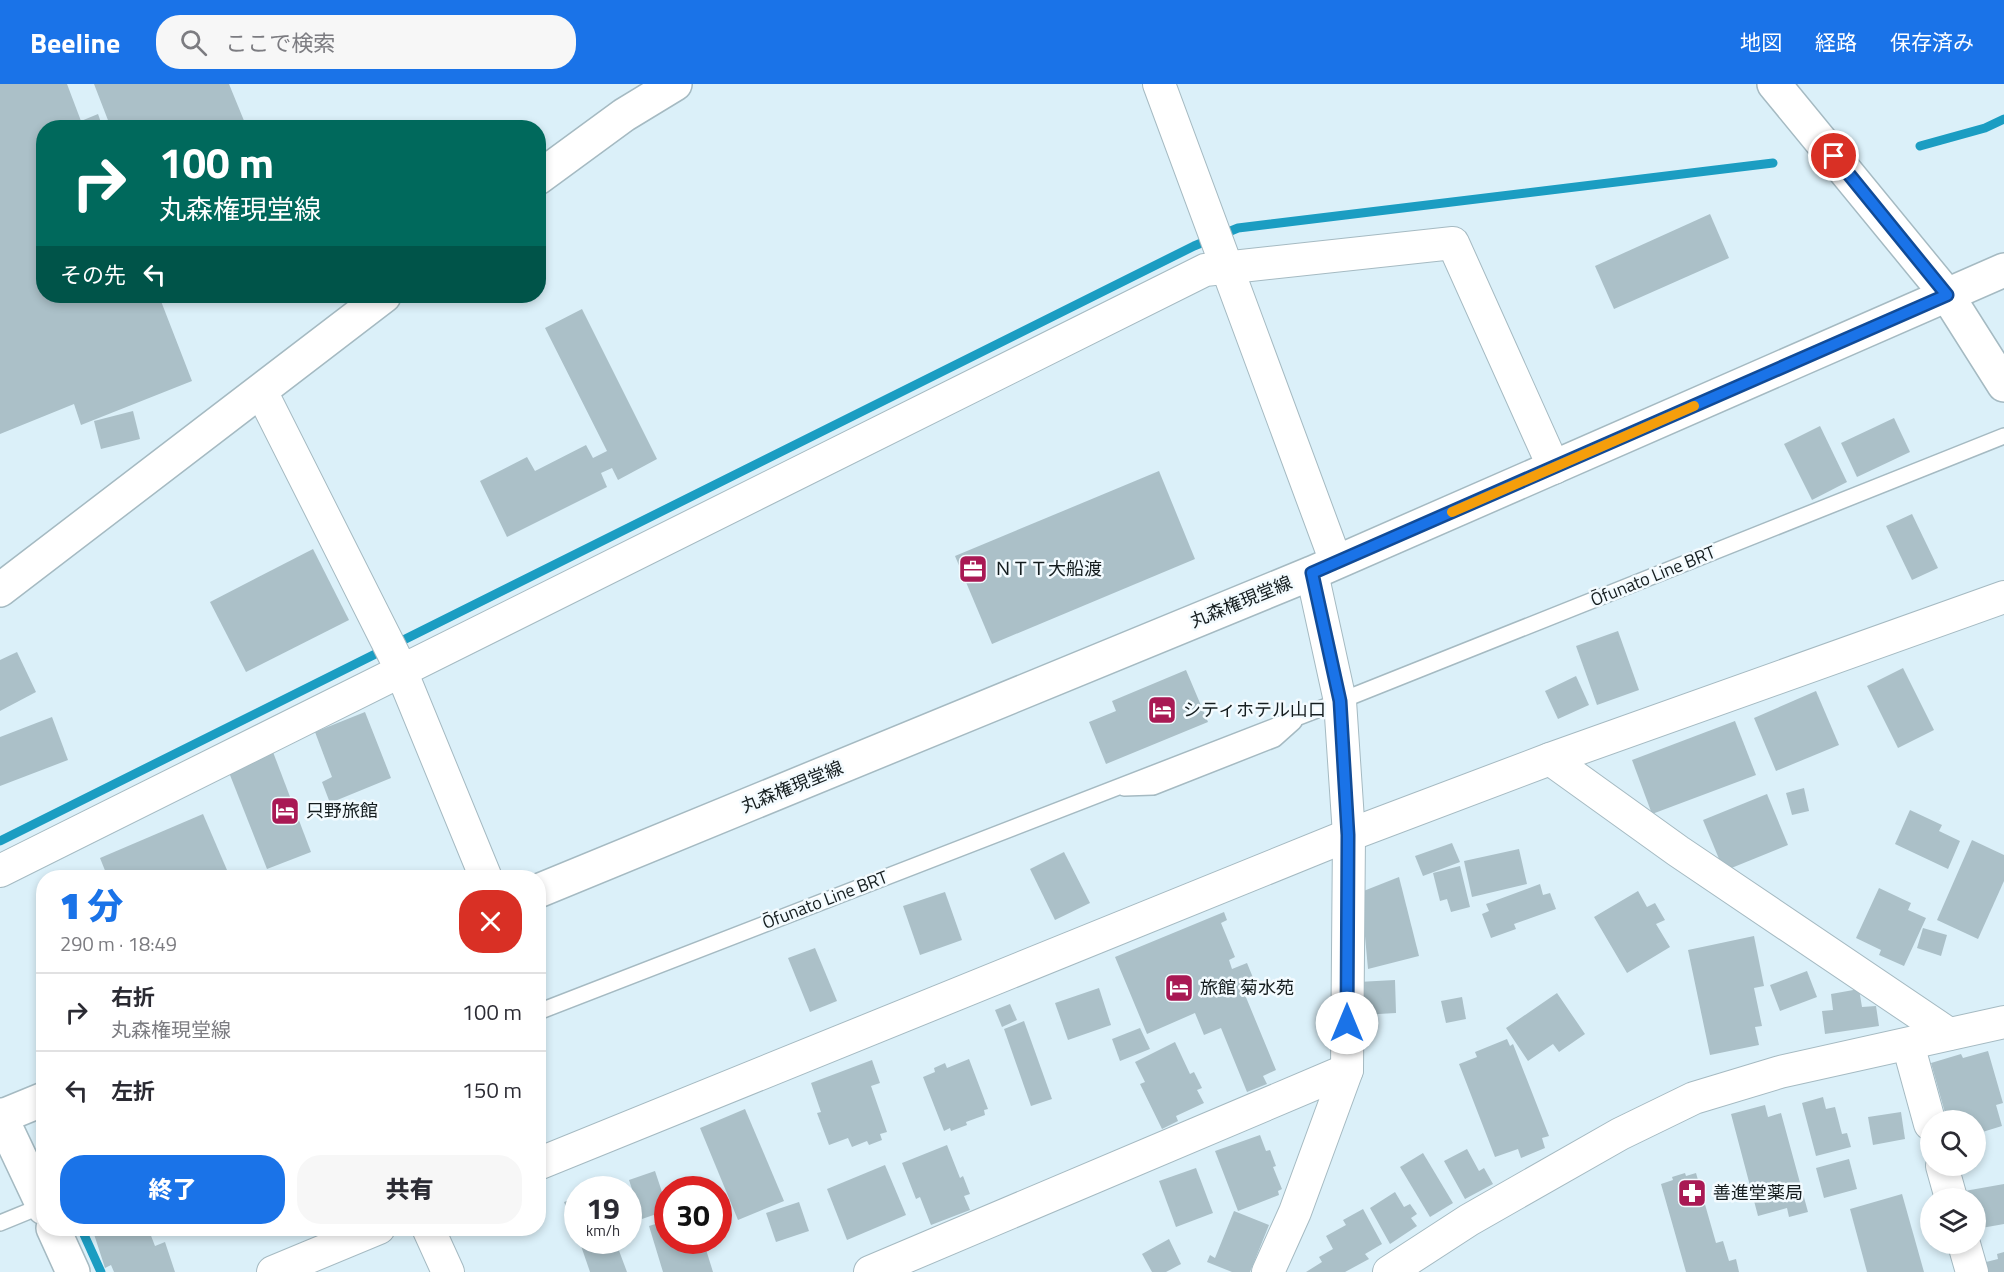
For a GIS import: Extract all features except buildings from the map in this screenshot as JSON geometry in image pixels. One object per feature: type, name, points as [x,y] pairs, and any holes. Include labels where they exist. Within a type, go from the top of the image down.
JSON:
[{"type":"main road","points":[[546,172],[624,115],[675,84]]},
{"type":"main road","points":[[1774,84],[1947,295],[2004,385]]},
{"type":"main road","name":"丸森権現堂線","points":[[546,888],[1324,567],[2004,270]]},
{"type":"main road","points":[[0,590],[139,480],[261,391],[375,303]]},
{"type":"main road","points":[[36,1102],[0,1116],[36,1193]]},
{"type":"main road","points":[[56,1236],[73,1272]]},
{"type":"street","points":[[1159,84],[1224,261],[1324,567],[1340,701],[1348,835],[1347,1070],[1295,1212],[1268,1272]]},
{"type":"street","points":[[0,871],[399,667],[1224,261],[1453,243],[1554,468]]},
{"type":"street","points":[[261,391],[399,667],[483,870]]},
{"type":"street","points":[[546,1161],[1348,835],[1550,759],[2004,597]]},
{"type":"street","points":[[1550,759],[1678,851],[1949,1034]]},
{"type":"street","points":[[1389,1272],[1469,1220],[1610,1139],[1694,1098],[1780,1071],[2004,1022]]},
{"type":"street","points":[[1908,1044],[1926,1110]]},
{"type":"street","points":[[870,1272],[1347,1070]]},
{"type":"street","points":[[273,1272],[360,1236]]},
{"type":"street","points":[[432,1236],[448,1272]]},
{"type":"street","points":[[1967,1254],[1972,1272]]},
{"type":"lane","name":"Ōfunato Line BRT","points":[[546,1009],[1302,716],[2004,436]]},
{"type":"lane","points":[[0,1223],[36,1214]]},
{"type":"waterway","points":[[1920,146],[1985,128],[2004,119]]},
{"type":"waterway","points":[[0,841],[1194,246],[1238,228],[1773,163]]},
{"type":"waterway","points":[[85,1236],[101,1272]]},
{"type":"slow traffic","points":[[1452,512],[1694,406]]},
{"type":"place","name":"ＮＴＴ大船渡","points":[[973,569]]},
{"type":"place","name":"シティホテル山口","points":[[1162,710]]},
{"type":"place","name":"只野旅館","points":[[285,811]]},
{"type":"place","name":"旅館 菊水苑","points":[[1179,988]]},
{"type":"place","name":"善進堂薬局","points":[[1692,1193]]},
{"type":"route","points":[[1347,1023],[1348,835],[1340,701],[1312,573],[1947,295],[1834,156]]}]
